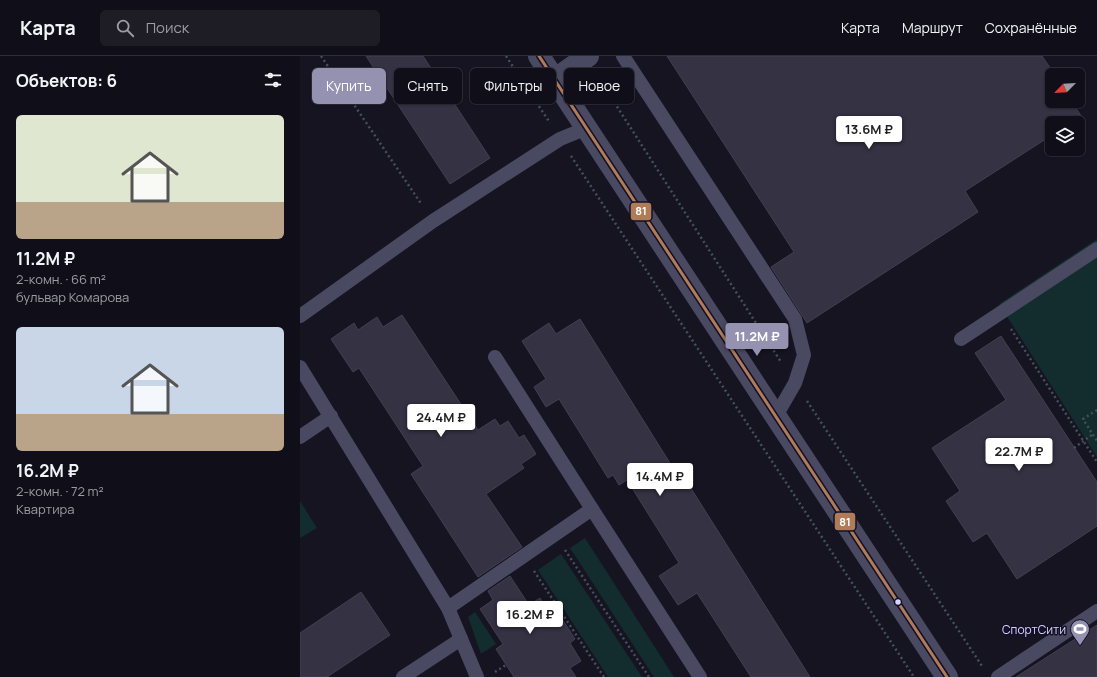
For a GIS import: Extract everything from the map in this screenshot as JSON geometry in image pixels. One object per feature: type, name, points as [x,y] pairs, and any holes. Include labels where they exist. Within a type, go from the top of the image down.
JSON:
[{"type":"street","points":[[539,56],[546,68]]},
{"type":"street","points":[[556,79],[588,56]]},
{"type":"street","points":[[556,83],[946,677]]},
{"type":"lane","points":[[623,56],[795,319],[804,355],[795,383],[776,416]]},
{"type":"lane","points":[[300,316],[433,221],[560,139],[587,128]]},
{"type":"lane","points":[[961,339],[1097,249]]},
{"type":"lane","points":[[495,357],[700,677]]},
{"type":"lane","points":[[300,367],[304,382],[331,416],[448,608],[477,677]]},
{"type":"lane","points":[[300,437],[331,416]]},
{"type":"lane","points":[[448,608],[592,509]]},
{"type":"lane","points":[[998,677],[1097,611]]},
{"type":"lane","points":[[403,677],[461,639]]},
{"type":"path","points":[[322,56],[433,221]]},
{"type":"path","points":[[506,56],[914,677]]},
{"type":"path","points":[[1000,313],[1097,462]]},
{"type":"path","points":[[1097,410],[1083,419],[1097,440]]},
{"type":"path","points":[[1074,448],[1093,434]]},
{"type":"path","points":[[562,544],[649,677]]},
{"type":"path","points":[[530,566],[604,677]]},
{"type":"green space","points":[[1097,239],[1097,457],[999,304]]},
{"type":"green space","points":[[300,501],[317,528],[300,538]]},
{"type":"green space","points":[[585,538],[674,677],[654,677],[570,548]]},
{"type":"green space","points":[[561,554],[642,677],[608,677],[538,570]]},
{"type":"green space","points":[[475,612],[496,644],[481,654],[468,617]]},
{"type":"building","points":[[366,56],[423,56],[431,68],[394,68],[394,99],[386,86],[386,68],[374,68]]},
{"type":"building","points":[[667,56],[1042,56],[1050,68],[1045,68],[1045,108],[1076,108],[1081,116],[1045,116],[1045,140],[965,191],[978,212],[807,323],[771,267],[794,252]]},
{"type":"building","points":[[398,104],[455,104],[490,158],[450,184]]},
{"type":"building","points":[[402,315],[478,430],[495,419],[500,426],[508,421],[519,438],[524,435],[536,454],[521,464],[524,468],[486,494],[522,547],[478,577],[411,474],[423,466],[359,368],[353,372],[331,339],[354,323],[358,330],[377,317],[383,327]]},
{"type":"building","points":[[580,319],[683,484],[687,482],[810,677],[751,677],[697,593],[678,605],[659,576],[679,563],[627,480],[619,485],[613,475],[608,478],[559,399],[546,407],[534,387],[546,379],[522,341],[549,323],[556,334]]},
{"type":"building","points":[[1001,336],[1097,482],[1097,526],[1017,579],[987,533],[973,542],[946,501],[960,491],[932,448],[1006,400],[975,353]]},
{"type":"building","points":[[510,576],[529,605],[540,598],[551,615],[557,611],[575,639],[570,643],[581,661],[570,668],[576,677],[514,677],[496,649],[503,644],[480,609],[493,600],[488,591]]},
{"type":"building","points":[[361,592],[390,635],[327,677],[300,677],[300,633]]},
{"type":"building","name":"СпортСити","points":[[1097,625],[1097,677],[1016,677]]},
{"type":"transit line","name":"81","points":[[539,56],[947,677]]},
{"type":"place","name":"СпортСити","points":[[1080,646]]}]
